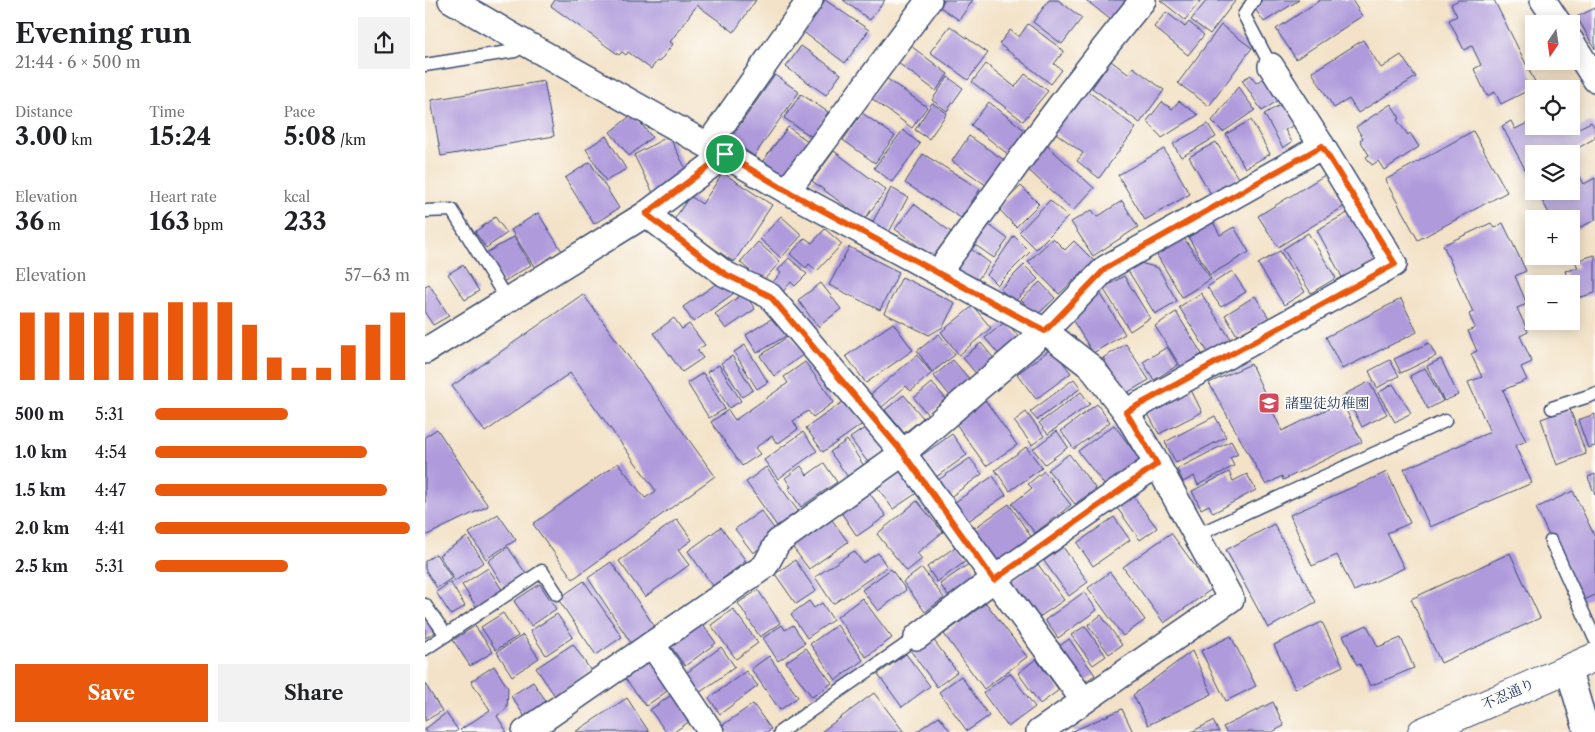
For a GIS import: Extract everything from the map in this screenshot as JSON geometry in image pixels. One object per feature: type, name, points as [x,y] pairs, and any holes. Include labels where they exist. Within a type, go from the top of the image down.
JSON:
[{"type":"main road","name":"不忍通り","points":[[1422,732],[1595,657]]},
{"type":"street","points":[[451,0],[787,191],[1045,331],[1091,367],[1126,412],[1197,534],[1231,599],[1039,732]]},
{"type":"street","points":[[425,350],[646,214],[717,150],[810,0]]},
{"type":"street","points":[[787,191],[929,0]]},
{"type":"street","points":[[938,273],[1046,125],[1143,0]]},
{"type":"street","points":[[1543,0],[1553,15]]},
{"type":"street","points":[[1126,412],[1395,264],[1271,66]]},
{"type":"street","points":[[525,732],[765,566],[778,542],[903,453],[1045,331],[1106,268],[1322,146]]},
{"type":"street","points":[[646,214],[725,274],[770,296],[903,453],[1084,701]]},
{"type":"street","points":[[917,637],[1157,464]]},
{"type":"street","points":[[652,644],[711,732]]},
{"type":"street","points":[[1568,668],[1587,732]]},
{"type":"lane","points":[[1254,0],[1244,15],[1271,66]]},
{"type":"lane","points":[[425,65],[515,51],[525,43]]},
{"type":"lane","points":[[425,212],[452,210],[507,300]]},
{"type":"lane","points":[[1551,408],[1595,394]]},
{"type":"lane","points":[[1197,534],[1445,421]]},
{"type":"lane","points":[[1551,541],[1595,639]]},
{"type":"lane","points":[[425,649],[542,571],[557,594]]},
{"type":"lane","points":[[425,605],[446,635]]},
{"type":"lane","points":[[779,732],[917,637]]},
{"type":"building","points":[[555,0],[756,0],[734,32],[697,5],[670,42],[673,44],[651,69],[628,52],[626,55],[622,52],[619,55],[551,6]]},
{"type":"building","points":[[825,0],[869,30],[845,63],[802,31]]},
{"type":"building","points":[[843,0],[885,0],[870,20]]},
{"type":"building","points":[[944,0],[973,0],[959,20],[940,7]]},
{"type":"building","points":[[1049,0],[1058,0],[1082,18],[1062,44],[1033,22]]},
{"type":"building","points":[[1086,0],[1126,0],[1111,20]]},
{"type":"building","points":[[1160,0],[1201,0],[1185,20]]},
{"type":"building","points":[[1207,0],[1236,0],[1210,34],[1191,20]]},
{"type":"building","points":[[1262,0],[1299,0],[1264,22],[1255,9]]},
{"type":"building","points":[[1320,0],[1352,0],[1362,16],[1296,59],[1276,29]]},
{"type":"building","points":[[1459,0],[1494,0],[1525,62],[1525,70],[1529,70],[1534,80],[1525,80],[1525,92],[1501,104],[1495,92],[1487,96],[1474,69],[1481,65],[1472,46],[1464,50],[1449,20],[1457,16],[1451,4]]},
{"type":"building","points":[[1595,8],[1595,49],[1580,22],[1580,16]]},
{"type":"building","points":[[1166,12],[1185,27],[1189,22],[1204,35],[1188,55],[1154,27]]},
{"type":"building","points":[[1028,24],[1064,51],[1054,64],[1062,70],[1051,84],[999,44],[1010,30],[1019,37]]},
{"type":"building","points":[[1221,25],[1252,48],[1209,106],[1178,83]]},
{"type":"building","points":[[950,26],[988,53],[968,80],[930,52]]},
{"type":"building","points":[[1363,40],[1381,68],[1401,55],[1416,77],[1358,113],[1349,99],[1334,108],[1312,72]]},
{"type":"building","points":[[801,46],[841,74],[826,95],[786,67]]},
{"type":"building","points":[[911,46],[948,74],[936,91],[898,63]]},
{"type":"building","points":[[1111,61],[1128,74],[1133,67],[1164,90],[1140,123],[1092,88]]},
{"type":"building","points":[[986,64],[1015,87],[1025,74],[1048,91],[1023,121],[972,82]]},
{"type":"building","points":[[1269,74],[1283,97],[1262,111],[1242,80],[1251,75],[1256,83]]},
{"type":"building","points":[[775,75],[799,92],[754,156],[730,139]]},
{"type":"building","points":[[948,77],[963,88],[947,111],[932,100]]},
{"type":"building","points":[[886,78],[927,107],[912,128],[871,98]]},
{"type":"building","points":[[544,81],[554,136],[441,156],[431,100]]},
{"type":"building","points":[[1238,87],[1255,110],[1223,132],[1212,121]]},
{"type":"building","points":[[1085,89],[1136,128],[1099,178],[1077,161],[1083,153],[1053,131]]},
{"type":"building","points":[[801,94],[828,112],[812,137],[784,118]]},
{"type":"building","points":[[1289,100],[1301,121],[1285,130],[1292,142],[1283,148],[1264,114]]},
{"type":"building","points":[[1179,101],[1198,115],[1162,138],[1147,121],[1162,102],[1172,109]]},
{"type":"building","points":[[989,102],[1027,132],[1009,155],[971,125]]},
{"type":"building","points":[[932,103],[947,113],[929,139],[915,130]]},
{"type":"building","points":[[1391,104],[1400,118],[1397,120],[1408,135],[1410,133],[1419,147],[1384,170],[1378,161],[1372,165],[1366,157],[1369,155],[1360,140],[1363,138],[1356,127]]},
{"type":"building","points":[[862,113],[895,136],[875,163],[843,140]]},
{"type":"building","points":[[633,114],[652,137],[629,156],[610,132]]},
{"type":"building","points":[[1251,120],[1270,154],[1245,168],[1226,134]]},
{"type":"building","points":[[1511,121],[1515,129],[1525,124],[1525,135],[1580,135],[1580,128],[1591,122],[1595,128],[1595,138],[1580,147],[1580,145],[1525,145],[1525,169],[1502,126]]},
{"type":"building","points":[[1208,124],[1216,137],[1181,157],[1173,144]]},
{"type":"building","points":[[788,127],[812,144],[787,178],[763,161]]},
{"type":"building","points":[[903,130],[920,144],[892,182],[874,168]]},
{"type":"building","points":[[1473,131],[1507,192],[1418,240],[1385,180]]},
{"type":"building","points":[[606,136],[626,169],[606,181],[586,149]]},
{"type":"building","points":[[669,136],[689,175],[653,193],[634,155]]},
{"type":"building","points":[[969,136],[1007,162],[990,188],[952,161]]},
{"type":"building","points":[[1043,142],[1094,188],[1073,211],[1023,165]]},
{"type":"building","points":[[1216,142],[1238,178],[1211,194],[1189,157]]},
{"type":"building","points":[[1164,149],[1190,194],[1145,220],[1118,175]]},
{"type":"building","points":[[834,151],[886,190],[864,220],[812,181]]},
{"type":"building","points":[[923,154],[980,189],[961,218],[905,183]]},
{"type":"building","points":[[590,162],[619,208],[594,224],[565,178]]},
{"type":"building","points":[[723,173],[772,205],[734,262],[673,221],[690,196],[702,204]]},
{"type":"building","points":[[1325,175],[1345,206],[1278,247],[1258,216]]},
{"type":"building","points":[[1580,177],[1584,184],[1595,178],[1595,220],[1580,228],[1580,210],[1547,210],[1542,200],[1580,200]]},
{"type":"building","points":[[1021,186],[1039,204],[1016,227],[998,208]]},
{"type":"building","points":[[891,188],[908,197],[888,234],[871,225]]},
{"type":"building","points":[[1050,200],[1068,217],[1036,249],[1019,232]]},
{"type":"building","points":[[1122,201],[1138,227],[1093,256],[1071,222],[1092,210],[1097,217]]},
{"type":"building","points":[[914,204],[951,232],[933,257],[895,229]]},
{"type":"building","points":[[1351,211],[1378,260],[1343,279],[1317,230]]},
{"type":"building","points":[[538,213],[562,251],[535,268],[511,230]]},
{"type":"building","points":[[781,216],[802,235],[781,258],[760,239]]},
{"type":"building","points":[[495,217],[507,233],[486,248],[475,232]]},
{"type":"building","points":[[1211,218],[1220,235],[1234,227],[1249,252],[1210,275],[1186,233]]},
{"type":"building","points":[[985,222],[1008,239],[994,258],[971,242]]},
{"type":"building","points":[[1491,223],[1494,228],[1503,223],[1526,271],[1515,276],[1525,299],[1525,305],[1517,308],[1525,325],[1525,330],[1528,332],[1520,336],[1532,362],[1521,367],[1527,380],[1503,390],[1526,441],[1515,446],[1532,483],[1430,527],[1404,469],[1490,432],[1468,382],[1482,377],[1471,354],[1477,351],[1468,331],[1475,328],[1469,314],[1473,312],[1443,245]]},
{"type":"building","points":[[825,229],[842,244],[817,271],[809,264],[806,268],[790,254],[805,238],[812,243]]},
{"type":"building","points":[[1308,233],[1336,278],[1311,293],[1283,249]]},
{"type":"building","points":[[1182,235],[1211,279],[1182,297],[1155,252]]},
{"type":"building","points":[[1014,236],[1030,252],[997,285],[987,275]]},
{"type":"building","points":[[514,237],[531,265],[503,282],[486,253]]},
{"type":"building","points":[[1053,238],[1065,250],[1074,241],[1094,261],[1059,294],[1028,262]]},
{"type":"building","points":[[758,242],[780,262],[762,282],[740,262]]},
{"type":"building","points":[[967,246],[990,263],[975,283],[952,267]]},
{"type":"building","points":[[849,247],[899,272],[880,310],[829,285]]},
{"type":"building","points":[[1280,251],[1305,292],[1284,305],[1258,264]]},
{"type":"building","points":[[1595,255],[1595,293],[1580,297],[1580,275],[1566,275],[1565,271],[1578,268],[1577,265],[1580,265],[1580,260]]},
{"type":"building","points":[[789,258],[807,274],[795,286],[791,282],[781,294],[771,284],[781,273],[778,270]]},
{"type":"building","points":[[1130,260],[1158,268],[1177,301],[1155,314],[1127,269]]},
{"type":"building","points":[[463,265],[479,291],[465,300],[448,274]]},
{"type":"building","points":[[1024,265],[1038,279],[1014,302],[1000,289]]},
{"type":"building","points":[[1232,271],[1246,292],[1221,307],[1207,287]]},
{"type":"building","points":[[1124,276],[1150,318],[1130,331],[1103,288]]},
{"type":"building","points":[[902,277],[955,303],[943,327],[929,335],[884,313]]},
{"type":"building","points":[[723,279],[733,294],[693,322],[683,307]]},
{"type":"building","points":[[1040,282],[1055,298],[1036,316],[1021,300]]},
{"type":"building","points":[[821,283],[841,309],[818,327],[798,300]]},
{"type":"building","points":[[429,284],[449,316],[433,325],[425,313],[425,286]]},
{"type":"building","points":[[1099,291],[1125,334],[1093,353],[1067,311]]},
{"type":"building","points":[[744,293],[755,309],[726,329],[715,314]]},
{"type":"building","points":[[1201,293],[1231,340],[1209,354],[1179,307]]},
{"type":"building","points":[[583,294],[715,476],[573,579],[533,524],[618,463],[645,498],[656,491],[570,373],[485,432],[452,386]]},
{"type":"building","points":[[1255,296],[1269,318],[1238,337],[1225,315]]},
{"type":"building","points":[[1401,299],[1417,332],[1342,369],[1326,337]]},
{"type":"building","points":[[973,306],[991,328],[959,355],[941,332]]},
{"type":"building","points":[[1176,312],[1202,354],[1181,367],[1155,326]]},
{"type":"building","points":[[779,314],[791,333],[757,353],[746,335]]},
{"type":"building","points":[[674,318],[682,329],[689,324],[705,345],[697,350],[703,358],[682,372],[654,333]]},
{"type":"building","points":[[1006,321],[1022,341],[1001,357],[985,338]]},
{"type":"building","points":[[893,323],[913,350],[866,383],[846,356]]},
{"type":"building","points":[[939,334],[955,355],[932,372],[917,351]]},
{"type":"building","points":[[790,335],[804,354],[774,376],[760,356]]},
{"type":"building","points":[[981,343],[996,361],[978,376],[963,358]]},
{"type":"building","points":[[1429,343],[1436,356],[1401,373],[1394,359]]},
{"type":"building","points":[[1126,344],[1149,380],[1125,394],[1103,358]]},
{"type":"building","points":[[745,345],[768,382],[757,389],[734,352]]},
{"type":"building","points":[[1167,347],[1178,365],[1154,380],[1143,362]]},
{"type":"building","points":[[1052,348],[1071,373],[1036,399],[1017,374]]},
{"type":"building","points":[[917,355],[932,373],[911,391],[906,386],[881,408],[870,395]]},
{"type":"building","points":[[732,356],[753,390],[742,397],[721,363]]},
{"type":"building","points":[[1441,359],[1458,395],[1444,401],[1427,366]]},
{"type":"building","points":[[953,360],[971,381],[951,397],[934,376]]},
{"type":"building","points":[[1390,360],[1399,376],[1377,388],[1369,371]]},
{"type":"building","points":[[805,362],[834,402],[813,417],[808,411],[793,421],[798,429],[777,444],[772,436],[755,448],[760,454],[742,466],[711,422],[728,410],[735,420],[788,383],[784,377]]},
{"type":"building","points":[[1251,364],[1282,431],[1342,402],[1362,442],[1283,480],[1282,476],[1266,485],[1209,383]]},
{"type":"building","points":[[719,365],[741,401],[729,408],[707,372]]},
{"type":"building","points":[[1425,368],[1443,401],[1428,409],[1410,376]]},
{"type":"building","points":[[703,373],[725,409],[709,418],[687,383]]},
{"type":"building","points":[[1074,379],[1081,388],[1037,420],[1030,412]]},
{"type":"building","points":[[1369,382],[1387,414],[1362,427],[1345,394]]},
{"type":"building","points":[[932,383],[947,400],[928,415],[914,398]]},
{"type":"building","points":[[1393,384],[1411,413],[1395,422],[1378,393]]},
{"type":"building","points":[[1191,390],[1202,412],[1159,434],[1147,412]]},
{"type":"building","points":[[1081,392],[1090,404],[1048,434],[1039,423]]},
{"type":"building","points":[[904,395],[923,418],[904,433],[885,410]]},
{"type":"building","points":[[847,399],[864,423],[823,452],[806,428]]},
{"type":"building","points":[[985,400],[1017,445],[986,466],[954,421]]},
{"type":"building","points":[[1097,404],[1110,422],[1074,449],[1061,431]]},
{"type":"building","points":[[1570,409],[1586,454],[1557,465],[1541,419]]},
{"type":"building","points":[[1026,412],[1044,436],[1032,445],[1014,421]]},
{"type":"building","points":[[1595,414],[1595,446],[1588,448],[1578,420]]},
{"type":"building","points":[[1215,416],[1226,437],[1176,463],[1165,442]]},
{"type":"building","points":[[869,425],[887,451],[869,464],[850,438]]},
{"type":"building","points":[[1114,425],[1141,461],[1106,487],[1078,451]]},
{"type":"building","points":[[437,429],[488,506],[425,536],[425,437]]},
{"type":"building","points":[[1057,431],[1068,447],[1045,464],[1033,449]]},
{"type":"building","points":[[803,432],[817,451],[778,479],[764,460]]},
{"type":"building","points":[[952,434],[967,455],[936,477],[921,456]]},
{"type":"building","points":[[847,440],[864,466],[848,477],[830,452]]},
{"type":"building","points":[[1231,441],[1238,454],[1230,458],[1234,466],[1198,485],[1194,476],[1183,482],[1177,469]]},
{"type":"building","points":[[1026,447],[1042,468],[1010,491],[995,470]]},
{"type":"building","points":[[1069,454],[1096,489],[1075,504],[1048,470]]},
{"type":"building","points":[[970,458],[982,474],[949,498],[937,481]]},
{"type":"building","points":[[824,463],[837,482],[801,507],[788,488],[791,487],[785,478],[801,466],[807,475]]},
{"type":"building","points":[[901,465],[920,491],[893,509],[875,484]]},
{"type":"building","points":[[766,467],[798,511],[777,526],[746,482]]},
{"type":"building","points":[[1044,471],[1071,505],[1035,533],[1012,504],[1032,488],[1028,484]]},
{"type":"building","points":[[1229,472],[1233,481],[1247,474],[1256,490],[1213,513],[1209,505],[1201,509],[1192,491]]},
{"type":"building","points":[[1387,472],[1410,523],[1387,533],[1404,568],[1354,591],[1337,555],[1312,566],[1290,515]]},
{"type":"building","points":[[1595,474],[1595,495],[1588,477]]},
{"type":"building","points":[[993,476],[1006,495],[964,524],[951,505]]},
{"type":"building","points":[[868,491],[886,516],[857,536],[840,511]]},
{"type":"building","points":[[1573,491],[1595,537],[1595,595],[1580,602],[1536,508]]},
{"type":"building","points":[[1131,493],[1157,528],[1140,540],[1115,505]]},
{"type":"building","points":[[917,501],[943,532],[917,553],[922,559],[907,571],[877,534]]},
{"type":"building","points":[[1009,504],[1034,541],[999,566],[973,529]]},
{"type":"building","points":[[761,511],[776,531],[765,539],[768,543],[753,553],[735,529]]},
{"type":"building","points":[[827,513],[848,542],[809,569],[788,541]]},
{"type":"building","points":[[498,514],[516,540],[486,559],[469,533]]},
{"type":"building","points":[[1114,517],[1130,540],[1093,566],[1077,543]]},
{"type":"building","points":[[677,519],[692,540],[678,550],[689,565],[645,597],[619,561]]},
{"type":"building","points":[[1274,524],[1316,602],[1268,628],[1226,550]]},
{"type":"building","points":[[721,527],[746,561],[713,586],[688,551]]},
{"type":"building","points":[[1171,533],[1212,589],[1164,623],[1123,567]]},
{"type":"building","points":[[467,537],[484,562],[455,581],[439,555]]},
{"type":"building","points":[[958,545],[969,559],[937,582],[927,567]]},
{"type":"building","points":[[508,547],[526,574],[505,588],[488,561]]},
{"type":"building","points":[[1063,547],[1088,582],[1069,596],[1044,561]]},
{"type":"building","points":[[854,551],[863,563],[878,553],[887,567],[833,604],[815,577]]},
{"type":"building","points":[[1510,553],[1540,618],[1441,663],[1411,599]]},
{"type":"building","points":[[436,554],[452,578],[437,588],[425,569],[425,561]]},
{"type":"building","points":[[795,560],[816,591],[796,604],[775,574]]},
{"type":"building","points":[[611,562],[657,630],[633,646],[588,578]]},
{"type":"building","points":[[970,563],[979,576],[949,597],[940,584]]},
{"type":"building","points":[[1037,563],[1064,600],[1035,620],[1009,583]]},
{"type":"building","points":[[488,568],[503,591],[477,608],[462,585]]},
{"type":"building","points":[[922,568],[944,598],[925,612],[903,582]]},
{"type":"building","points":[[891,569],[906,590],[878,611],[862,590]]},
{"type":"building","points":[[1110,572],[1145,620],[1123,636],[1088,588]]},
{"type":"building","points":[[584,581],[622,637],[596,655],[558,599]]},
{"type":"building","points":[[450,582],[465,606],[451,615],[436,592]]},
{"type":"building","points":[[540,584],[556,609],[531,626],[514,601]]},
{"type":"building","points":[[758,590],[780,623],[760,637],[738,603]]},
{"type":"building","points":[[1084,592],[1097,610],[1058,638],[1045,620]]},
{"type":"building","points":[[862,598],[892,638],[866,657],[837,617]]},
{"type":"building","points":[[809,601],[814,608],[822,603],[833,620],[807,638],[791,614]]},
{"type":"building","points":[[986,603],[1027,657],[984,689],[944,634]]},
{"type":"building","points":[[733,609],[758,643],[736,659],[711,625]]},
{"type":"building","points":[[503,613],[518,636],[496,650],[481,627]]},
{"type":"building","points":[[557,614],[573,637],[546,655],[530,631]]},
{"type":"building","points":[[1101,615],[1122,645],[1109,654],[1088,625]]},
{"type":"building","points":[[425,616],[435,632],[425,638]]},
{"type":"building","points":[[700,621],[716,643],[685,666],[669,644]]},
{"type":"building","points":[[1322,622],[1343,666],[1295,689],[1274,645]]},
{"type":"building","points":[[782,625],[785,630],[793,625],[805,643],[778,661],[763,638]]},
{"type":"building","points":[[837,625],[863,660],[836,680],[810,644]]},
{"type":"building","points":[[1367,625],[1378,647],[1401,638],[1414,668],[1370,686],[1360,664],[1357,665],[1343,636]]},
{"type":"building","points":[[475,626],[493,652],[470,666],[453,640]]},
{"type":"building","points":[[1085,626],[1106,656],[1093,665],[1071,635]]},
{"type":"building","points":[[523,635],[539,658],[512,676],[497,652]]},
{"type":"building","points":[[930,635],[957,672],[937,687],[910,650]]},
{"type":"building","points":[[1231,636],[1256,686],[1226,701],[1201,651]]},
{"type":"building","points":[[1069,639],[1095,675],[1082,684],[1056,649]]},
{"type":"building","points":[[573,644],[591,671],[555,696],[536,668]]},
{"type":"building","points":[[721,647],[735,667],[699,693],[685,674]]},
{"type":"building","points":[[806,648],[832,683],[812,697],[786,662]]},
{"type":"building","points":[[1192,651],[1212,694],[1148,725],[1133,695]]},
{"type":"building","points":[[906,654],[930,686],[902,707],[878,674]]},
{"type":"building","points":[[769,656],[798,697],[780,710],[751,669]]},
{"type":"building","points":[[651,657],[673,687],[646,706],[624,677]]},
{"type":"building","points":[[1036,659],[1059,690],[1040,704],[1018,673]]},
{"type":"building","points":[[494,666],[508,688],[507,708],[497,716],[507,732],[462,732],[460,730],[490,710],[471,681]]},
{"type":"building","points":[[746,671],[758,686],[720,714],[709,698]]},
{"type":"building","points":[[1010,673],[1035,707],[1008,727],[983,693]]},
{"type":"building","points":[[961,676],[989,716],[967,731],[939,692]]},
{"type":"building","points":[[533,682],[549,705],[527,720],[511,696]]},
{"type":"building","points":[[425,684],[442,711],[425,721]]},
{"type":"building","points":[[677,691],[696,717],[674,732],[666,732],[650,710]]},
{"type":"building","points":[[874,693],[904,732],[821,732]]},
{"type":"building","points":[[627,698],[649,732],[575,732]]},
{"type":"building","points":[[1273,702],[1284,726],[1272,732],[1226,732],[1223,727]]},
{"type":"building","points":[[753,704],[771,729],[767,732],[724,732],[720,727]]},
{"type":"building","points":[[1122,709],[1133,732],[1071,732]]},
{"type":"building","points":[[446,713],[458,730],[455,732],[425,732],[425,729]]},
{"type":"building","points":[[939,716],[951,732],[916,732]]},
{"type":"building","points":[[1213,721],[1219,732],[1191,732]]},
{"type":"place","name":"諸聖徒幼稚園","points":[[1269,403]]},
{"type":"route","points":[[1322,146],[1395,264],[1126,412],[1157,464],[994,580],[903,453],[770,296],[725,274],[646,214],[725,154],[787,191],[1045,331],[1106,268],[1322,146]]}]
